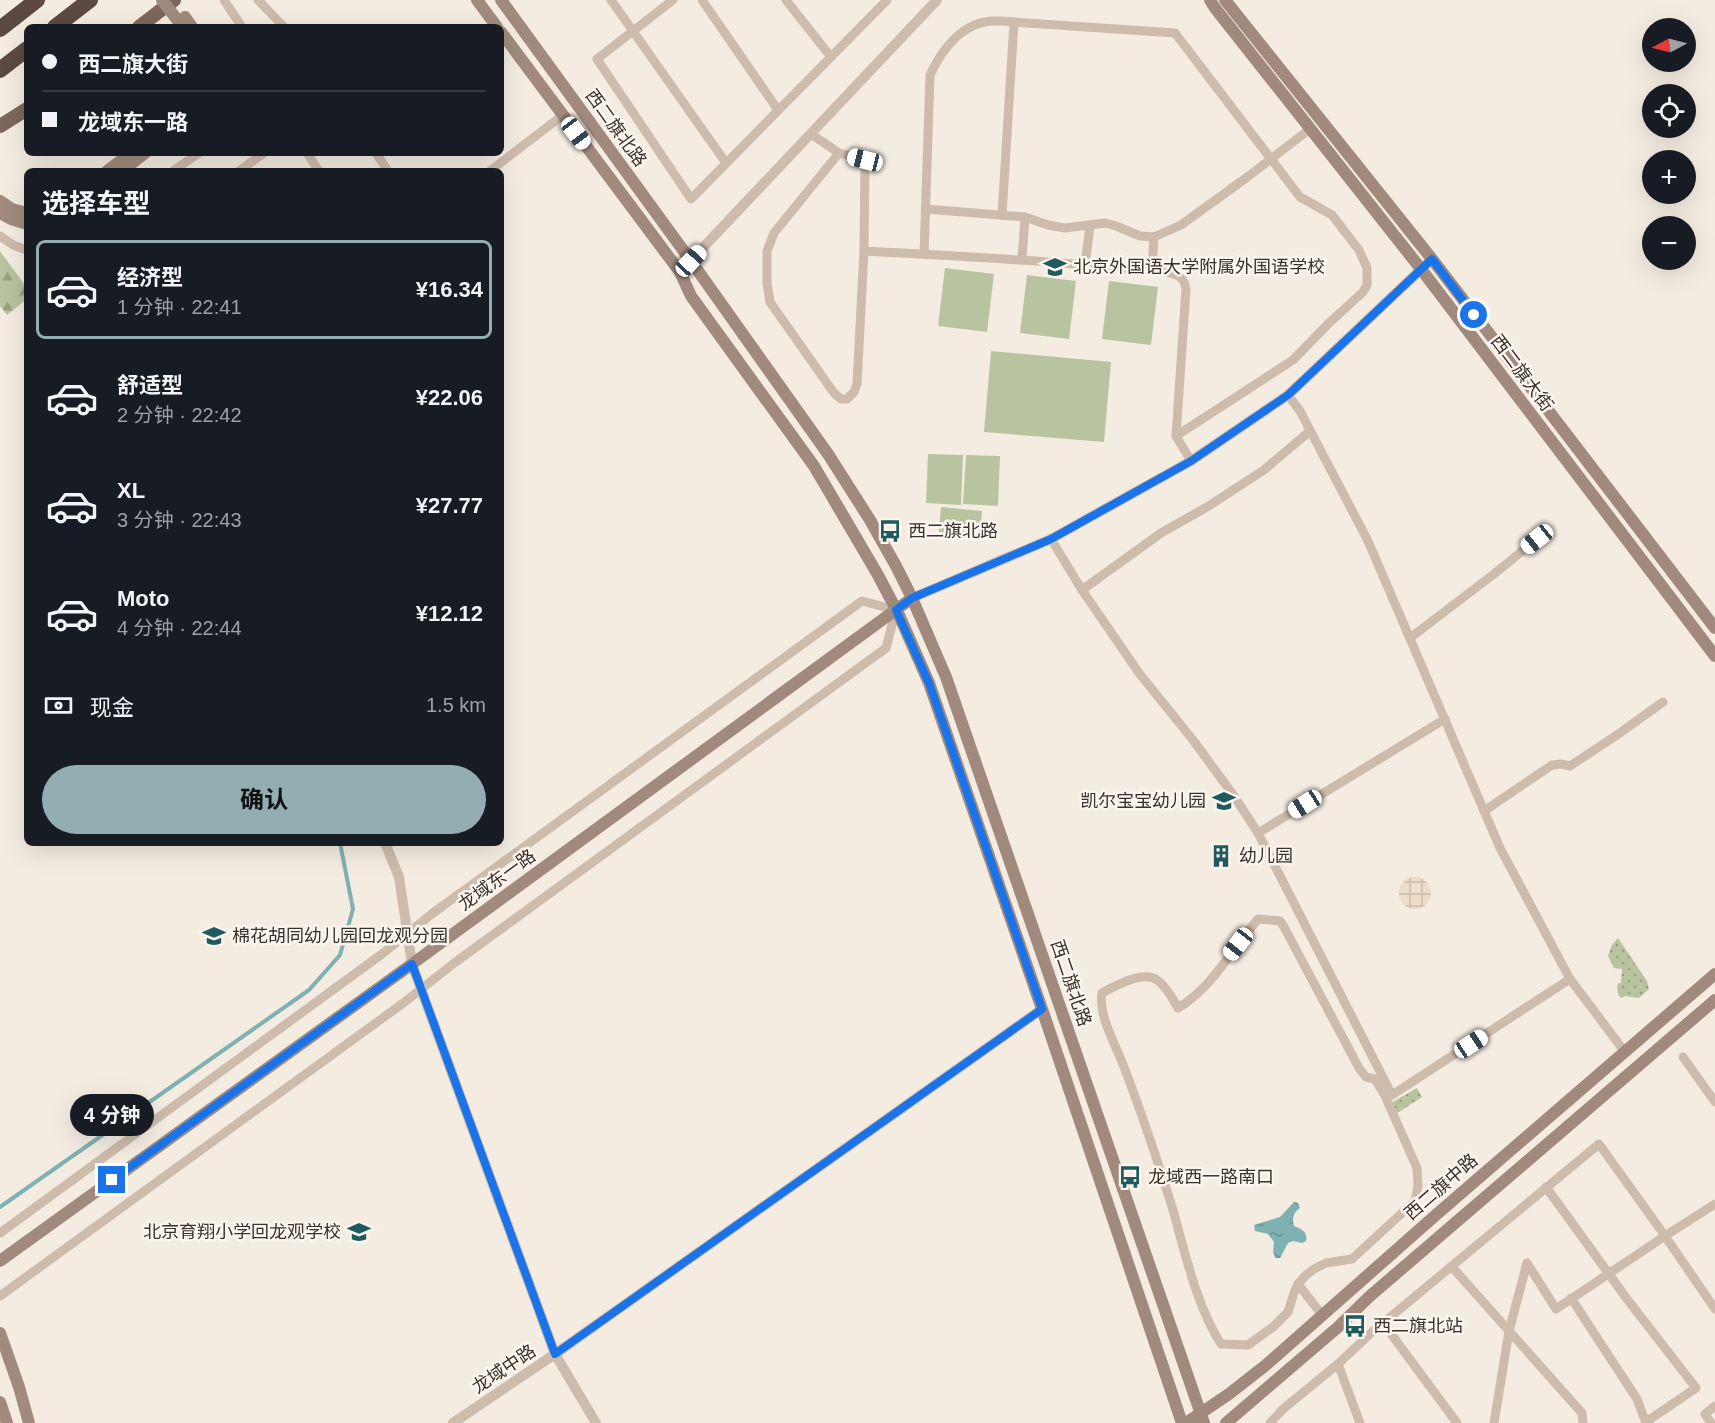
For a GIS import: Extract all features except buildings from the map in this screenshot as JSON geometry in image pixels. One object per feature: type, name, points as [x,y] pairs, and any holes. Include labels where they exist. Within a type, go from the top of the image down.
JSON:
[{"type":"highway","points":[[0,29],[37,0]]},
{"type":"highway","points":[[59,24],[90,0]]},
{"type":"highway","points":[[0,70],[24,51]]},
{"type":"main road","points":[[162,0],[185,23]]},
{"type":"main road","points":[[143,24],[173,0],[185,23]]},
{"type":"main road","points":[[477,0],[496,24]]},
{"type":"main road","name":"西二旗北路","points":[[501,0],[828,454],[870,519],[912,598],[946,677],[1202,1418]]},
{"type":"main road","name":"西二旗大街","points":[[1210,0],[1421,269],[1715,656]]},
{"type":"main road","name":"西二旗大街","points":[[1225,0],[1432,259],[1715,628]]},
{"type":"main road","name":"西二旗北路","points":[[504,36],[680,272],[691,296],[814,466],[896,610],[929,683],[1184,1423]]},
{"type":"main road","points":[[0,126],[24,111]]},
{"type":"main road","points":[[111,168],[127,156]]},
{"type":"main road","points":[[126,168],[140,156]]},
{"type":"main road","points":[[0,201],[12,209],[24,212]]},
{"type":"main road","points":[[0,213],[24,223]]},
{"type":"main road","name":"龙域东一路","points":[[0,1261],[412,964],[912,598]]},
{"type":"main road","name":"西二旗中路","points":[[1184,1423],[1202,1418],[1266,1365],[1715,974]]},
{"type":"main road","name":"西二旗中路","points":[[1226,1423],[1337,1328],[1370,1296],[1715,1000]]},
{"type":"main road","points":[[0,1333],[29,1423]]},
{"type":"main road","points":[[0,1402],[8,1423]]},
{"type":"street","points":[[258,0],[281,24]]},
{"type":"street","points":[[610,0],[726,163]]},
{"type":"street","points":[[673,0],[597,59],[691,199],[887,0]]},
{"type":"street","points":[[702,0],[778,110]]},
{"type":"street","points":[[786,0],[831,57]]},
{"type":"street","points":[[680,272],[937,0]]},
{"type":"street","points":[[228,2],[240,24]]},
{"type":"street","points":[[924,254],[930,75],[937,60],[959,34],[993,21],[1175,33],[1300,196],[1332,215],[1359,250],[1367,268],[1367,285],[1363,292],[1293,360],[1176,436]]},
{"type":"street","points":[[1002,215],[1014,22]]},
{"type":"street","points":[[494,168],[563,115]]},
{"type":"street","points":[[926,209],[1025,217],[1060,228],[1109,224],[1140,236],[1154,237],[1181,225],[1310,129]]},
{"type":"street","points":[[811,134],[839,153],[865,160],[864,251],[857,384],[848,399],[841,399],[834,393],[770,302],[767,283],[767,251],[774,233],[839,153]]},
{"type":"street","points":[[177,168],[195,156]]},
{"type":"street","points":[[243,168],[260,156]]},
{"type":"street","points":[[1022,260],[1025,217]]},
{"type":"street","points":[[1085,265],[1090,226]]},
{"type":"street","points":[[0,236],[24,249]]},
{"type":"street","points":[[1152,270],[1154,237]]},
{"type":"street","points":[[864,251],[1022,260],[1152,270],[1177,275],[1185,285],[1176,436],[1191,461]]},
{"type":"street","points":[[912,598],[1051,539],[1191,461],[1288,395],[1432,259]]},
{"type":"street","points":[[1288,395],[1300,411],[1368,542],[1500,848],[1570,979],[1625,1052]]},
{"type":"street","points":[[1082,590],[1161,533],[1207,507],[1264,470],[1310,431]]},
{"type":"street","points":[[1051,539],[1082,590],[1139,673],[1198,747],[1258,833],[1392,1095],[1570,979]]},
{"type":"street","points":[[1410,638],[1537,539]]},
{"type":"street","points":[[0,1233],[382,954],[433,913],[862,602],[896,610],[886,648],[0,1296]]},
{"type":"street","points":[[1484,811],[1552,765],[1570,766],[1663,702]]},
{"type":"street","points":[[1258,833],[1445,719]]},
{"type":"street","points":[[386,846],[399,877],[412,964],[421,989],[555,1354],[596,1423]]},
{"type":"street","points":[[1258,919],[1280,921],[1284,927],[1359,1068],[1366,1077],[1375,1079],[1385,1096],[1417,1168],[1418,1177],[1415,1202],[1352,1259],[1326,1263],[1314,1269],[1298,1284],[1288,1312],[1273,1328],[1248,1345],[1221,1344],[1212,1330],[1190,1269],[1158,1160],[1104,1016],[1101,1002],[1102,993],[1130,979],[1148,977],[1157,979],[1178,1008],[1206,986],[1258,919]]},
{"type":"street","name":"龙域中路","points":[[453,1423],[555,1354],[1042,1009]]},
{"type":"street","points":[[1683,1058],[1715,1102]]},
{"type":"street","points":[[1270,1423],[1282,1409],[1338,1364],[1383,1323],[1452,1268],[1599,1143],[1715,1309]]},
{"type":"street","points":[[1546,1187],[1696,1388],[1646,1423],[1637,1399],[1571,1298]]},
{"type":"street","points":[[1494,1423],[1509,1331],[1527,1263],[1556,1309],[1715,1204]]},
{"type":"street","points":[[1452,1268],[1582,1413],[1583,1423]]},
{"type":"street","points":[[1298,1284],[1322,1315]]},
{"type":"street","points":[[1383,1323],[1457,1423]]},
{"type":"street","points":[[1338,1364],[1360,1423]]},
{"type":"street","points":[[1711,1423],[1705,1414],[1715,1406]]},
{"type":"green space","points":[[0,251],[24,284],[24,301],[7,315],[0,306]]},
{"type":"green space","points":[[945,268],[994,274],[987,332],[938,326]]},
{"type":"green space","points":[[1027,275],[1076,281],[1069,339],[1020,333]]},
{"type":"green space","points":[[1109,281],[1158,287],[1151,345],[1102,339]]},
{"type":"green space","points":[[991,351],[1111,362],[1104,442],[984,432]]},
{"type":"green space","points":[[928,454],[963,455],[961,505],[926,503]]},
{"type":"green space","points":[[966,455],[1000,456],[998,506],[963,504]]},
{"type":"green space","points":[[941,507],[982,511],[980,536],[939,532]]},
{"type":"green space","points":[[1618,938],[1647,981],[1649,989],[1639,998],[1619,996],[1617,988],[1618,983],[1621,983],[1622,969],[1614,968],[1608,956],[1612,945]]},
{"type":"green space","points":[[1417,1088],[1422,1097],[1396,1114],[1391,1103]]},
{"type":"shaded area","points":[[1415,877],[1426,882],[1431,893],[1426,904],[1415,909],[1404,904],[1399,893],[1404,882]]},
{"type":"water","points":[[1294,1202],[1298,1203],[1300,1208],[1294,1216],[1294,1226],[1304,1231],[1306,1241],[1288,1243],[1280,1258],[1275,1258],[1274,1242],[1268,1234],[1255,1231],[1254,1225],[1280,1217]]},
{"type":"waterway","points":[[0,1207],[309,990],[340,955],[353,909],[341,846]]},
{"type":"place","name":"北京外国语大学附属外国语学校","points":[[1055,267]]},
{"type":"place","name":"西二旗北路","points":[[890,531]]},
{"type":"place","name":"凯尔宝宝幼儿园","points":[[1224,801]]},
{"type":"place","name":"幼儿园","points":[[1221,856]]},
{"type":"place","name":"棉花胡同幼儿园回龙观分园","points":[[214,936]]},
{"type":"place","name":"龙域西一路南口","points":[[1130,1177]]},
{"type":"place","name":"北京育翔小学回龙观学校","points":[[359,1232]]},
{"type":"place","name":"西二旗北站","points":[[1355,1326]]},
{"type":"route","points":[[112,1180],[412,964],[555,1354],[1042,1009],[929,683],[896,610],[912,598],[1051,539],[1191,461],[1288,395],[1432,259],[1474,315]]}]
